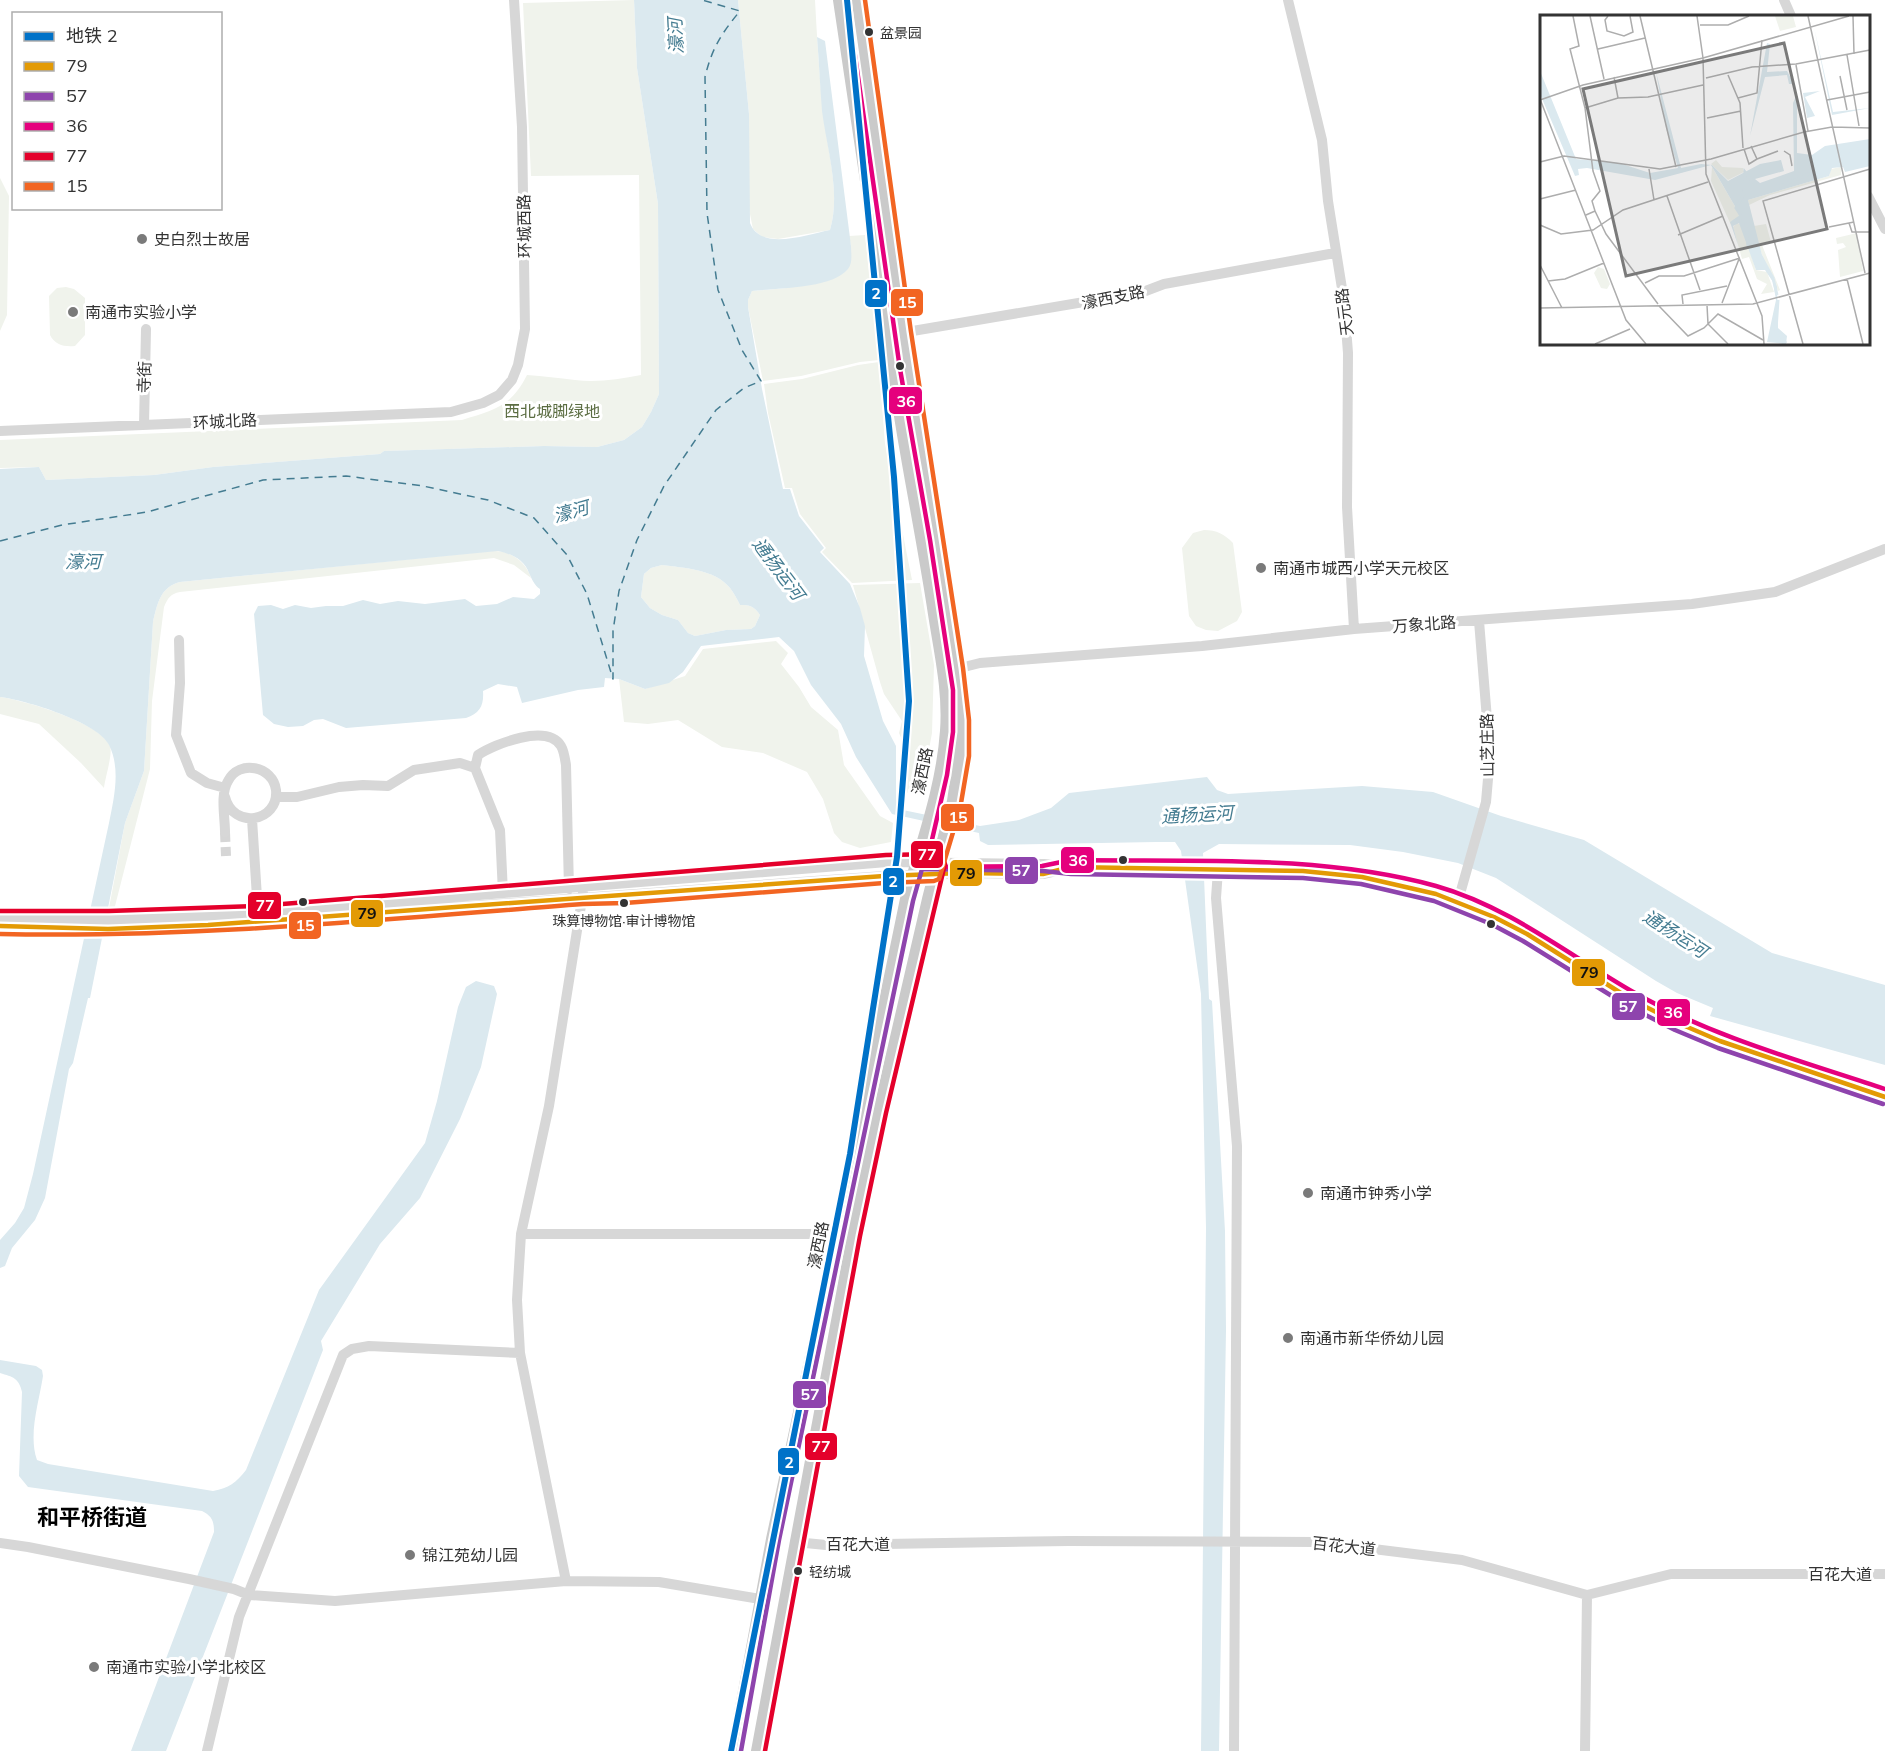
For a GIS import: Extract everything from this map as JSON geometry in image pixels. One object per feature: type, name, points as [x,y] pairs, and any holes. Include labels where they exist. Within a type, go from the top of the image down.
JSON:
[{"type":"main road","name":"濠西路","points":[[733,1751],[760,1599],[906,899],[916,861],[924,842],[944,754],[946,731],[946,691],[893,370],[839,0]]},
{"type":"main road","name":"濠西路","points":[[757,1751],[835,1330],[877,1123],[953,801],[962,739],[956,669],[904,333],[857,0]]},
{"type":"street","name":"环城西路","points":[[451,411],[483,403],[499,395],[506,388],[518,365],[525,329],[522,127],[514,0]]},
{"type":"street","name":"天元路","points":[[1288,0],[1322,140],[1335,253],[1344,301],[1348,353],[1347,507],[1354,629]]},
{"type":"street","points":[[1784,0],[1791,15]]},
{"type":"street","points":[[1870,198],[1885,229]]},
{"type":"street","name":"濠西支路","points":[[889,335],[1143,292],[1164,284],[1335,253]]},
{"type":"street","name":"寺街","points":[[144,424],[146,329]]},
{"type":"street","name":"环城北路","points":[[0,431],[451,411]]},
{"type":"street","name":"万象北路","points":[[956,669],[980,663],[1202,646],[1354,629],[1692,604],[1775,592],[1885,549]]},
{"type":"street","name":"山芝庄路","points":[[1458,901],[1486,802],[1490,756],[1479,621]]},
{"type":"street","points":[[179,640],[180,683],[176,735],[192,773],[225,793]]},
{"type":"street","points":[[502,893],[500,830],[475,768],[478,755],[489,748],[528,736],[549,737],[560,745],[566,765],[569,889]]},
{"type":"street","points":[[276,797],[297,797],[339,787],[388,786],[414,770],[449,764],[460,763],[475,768]]},
{"type":"street","points":[[225,793],[227,807],[233,813],[242,818],[252,819],[267,812],[276,797],[276,788],[267,773],[259,769],[241,769],[234,773],[228,780],[225,793],[225,832]]},
{"type":"street","points":[[252,819],[258,913]]},
{"type":"street","points":[[0,926],[208,925],[331,917],[876,863],[916,861],[936,868],[1043,874],[1071,867],[1303,871],[1362,877],[1458,901],[1527,934],[1632,1000],[1678,1023],[1720,1041],[1885,1097]]},
{"type":"street","points":[[109,924],[569,889],[624,896],[912,875],[936,868]]},
{"type":"street","points":[[1214,870],[1237,1146],[1232,1543],[1234,1751]]},
{"type":"street","points":[[566,1581],[520,1353],[517,1300],[521,1234],[549,1106],[584,892]]},
{"type":"street","points":[[0,918],[84,924]]},
{"type":"street","points":[[521,1234],[837,1234]]},
{"type":"street","points":[[207,1751],[239,1617],[343,1355],[352,1349],[369,1346],[520,1353]]},
{"type":"street","name":"百花大道","points":[[795,1542],[826,1545],[1069,1541],[1317,1542],[1462,1560],[1587,1595],[1671,1574],[1885,1574]]},
{"type":"street","points":[[0,1543],[189,1579],[234,1589],[249,1595],[335,1601],[566,1581],[659,1582],[760,1599]]},
{"type":"street","points":[[1585,1751],[1587,1595]]},
{"type":"green space","name":"西北城脚绿地","points":[[634,0],[637,68],[658,204],[659,394],[642,427],[624,440],[597,447],[544,446],[384,451],[380,454],[213,467],[154,475],[46,480],[39,467],[0,468],[0,440],[462,420],[492,410],[508,401],[527,375],[592,381],[641,375],[639,175],[531,176],[523,3]]},
{"type":"green space","points":[[738,0],[815,0],[822,97],[834,186],[830,230],[778,239],[762,237],[753,229],[749,209],[749,114]]},
{"type":"green space","points":[[0,178],[9,196],[7,315],[0,331]]},
{"type":"green space","points":[[865,235],[879,360],[860,362],[801,376],[763,381],[748,307],[752,291],[787,288],[851,246],[849,236]]},
{"type":"green space","points":[[57,288],[74,289],[85,298],[85,335],[75,346],[60,345],[50,335],[49,296]]},
{"type":"green space","points":[[879,362],[885,444],[912,580],[852,583],[822,552],[826,548],[800,514],[792,488],[785,488],[768,413],[764,384],[802,379]]},
{"type":"green space","points":[[1204,530],[1220,533],[1233,543],[1242,612],[1237,621],[1218,631],[1196,626],[1189,616],[1182,548],[1193,533]]},
{"type":"green space","points":[[492,551],[505,552],[516,558],[525,566],[531,578],[514,565],[494,558],[180,592],[170,597],[164,607],[152,701],[150,769],[114,910],[109,908],[125,823],[144,771],[153,622],[160,598],[168,588],[180,582]]},
{"type":"green space","points":[[662,565],[698,570],[724,582],[740,605],[751,607],[760,615],[755,626],[751,629],[726,630],[695,636],[688,633],[678,620],[650,608],[641,597],[644,574],[651,568]]},
{"type":"green space","points":[[920,583],[934,665],[932,733],[921,793],[898,792],[903,742],[899,733],[902,721],[884,694],[853,585]]},
{"type":"green space","points":[[776,641],[788,653],[781,664],[811,707],[838,730],[844,765],[880,816],[893,823],[891,842],[860,848],[842,842],[834,833],[823,799],[807,772],[763,753],[722,747],[678,720],[648,724],[624,722],[619,679],[645,689],[685,676],[703,649]]},
{"type":"green space","points":[[0,697],[61,714],[93,729],[104,737],[111,750],[104,788],[39,724],[0,714]]},
{"type":"water","name":"濠河","points":[[634,0],[738,0],[749,114],[750,223],[756,232],[764,237],[786,239],[830,230],[833,216],[834,186],[822,111],[817,37],[825,41],[851,246],[851,264],[840,276],[817,284],[752,291],[748,307],[783,489],[790,489],[799,516],[824,548],[820,552],[850,584],[860,608],[865,626],[864,656],[883,721],[896,746],[898,809],[980,826],[1019,820],[1051,808],[1069,793],[1207,777],[1217,790],[1228,794],[1362,786],[1433,792],[1501,816],[1584,840],[1772,953],[1885,985],[1885,1065],[1710,1016],[1713,1008],[1677,993],[1656,981],[1496,878],[1458,863],[1403,852],[1350,845],[1219,844],[1203,853],[1209,999],[1212,1001],[1225,1231],[1226,1330],[1219,1751],[1201,1751],[1206,1228],[1201,994],[1181,851],[1175,842],[988,845],[980,841],[979,833],[892,814],[856,757],[841,724],[811,685],[794,651],[779,637],[701,646],[683,672],[669,683],[645,689],[619,679],[605,678],[604,687],[578,690],[522,703],[517,687],[498,684],[483,691],[480,708],[475,714],[466,718],[346,728],[323,719],[314,720],[303,726],[288,727],[274,724],[263,715],[254,614],[258,606],[271,605],[283,609],[295,605],[311,608],[343,606],[363,600],[380,604],[398,601],[425,604],[465,599],[476,606],[497,604],[513,597],[534,599],[540,594],[540,589],[520,561],[498,551],[180,582],[168,588],[160,598],[153,622],[144,771],[125,823],[90,998],[88,998],[73,1063],[69,1069],[45,1198],[35,1220],[12,1248],[5,1266],[0,1268],[0,1240],[24,1208],[33,1174],[109,823],[116,774],[109,745],[91,728],[43,707],[0,697],[0,469],[39,467],[46,480],[154,475],[213,467],[380,454],[384,451],[544,446],[597,447],[624,440],[642,427],[659,394],[658,204],[637,68]],"holes":[[[662,565],[707,573],[724,582],[740,605],[751,607],[760,615],[755,626],[751,629],[726,630],[695,636],[688,633],[678,620],[650,608],[641,597],[644,574],[651,568]]]},
{"type":"water","points":[[476,981],[494,986],[497,994],[481,1067],[460,1119],[420,1198],[380,1244],[321,1341],[323,1350],[166,1751],[131,1751],[214,1532],[213,1522],[202,1511],[28,1487],[19,1476],[22,1392],[15,1379],[0,1373],[0,1360],[36,1366],[42,1370],[34,1429],[37,1460],[48,1464],[213,1491],[235,1482],[246,1470],[319,1290],[425,1143],[458,1007],[466,987]]},
{"type":"ferry route","points":[[0,541],[62,525],[147,512],[263,480],[346,476],[423,486],[488,500],[534,518],[567,555],[587,594],[613,679],[613,631],[619,591],[637,540],[664,486],[716,410],[744,388],[761,381],[742,350],[718,290],[707,213],[705,77],[718,42],[740,11],[702,0]]},
{"type":"tunnel","points":[[225,832],[226,856]]},
{"type":"metro line","name":"2","points":[[731,1751],[850,1154],[897,857],[909,701],[894,477],[847,0]]},
{"type":"transit line","name":"36","points":[[847,0],[900,369],[953,690],[953,732],[947,775],[931,844],[922,867],[1042,866],[1071,860],[1255,862],[1347,869],[1436,886],[1463,895],[1514,919],[1635,993],[1695,1023],[1758,1047],[1885,1089]]},
{"type":"transit line","name":"15","points":[[0,934],[146,933],[292,926],[939,879],[960,809],[969,756],[969,720],[911,332],[865,0]]},
{"type":"transit line","name":"77","points":[[0,911],[109,911],[258,906],[886,855],[938,854],[943,857],[945,864],[886,1113],[860,1236],[765,1751]]},
{"type":"transit line","name":"79","points":[[0,926],[108,929],[208,925],[884,876],[962,873],[1043,874],[1071,867],[1303,871],[1362,877],[1436,894],[1494,917],[1527,934],[1632,1000],[1678,1023],[1720,1041],[1885,1097]]},
{"type":"transit line","name":"57","points":[[741,1751],[779,1540],[913,901],[922,869],[1303,878],[1361,884],[1434,901],[1491,924],[1523,941],[1628,1006],[1675,1030],[1718,1048],[1883,1104]]},
{"type":"place","name":"盆景园","points":[[869,32]]},
{"type":"place","name":"史白烈士故居","points":[[142,239]]},
{"type":"place","name":"南通市实验小学","points":[[73,312]]},
{"type":"place","name":"南通市城西小学天元校区","points":[[1261,568]]},
{"type":"place","name":"珠算博物馆·审计博物馆","points":[[624,903]]},
{"type":"place","name":"南通市钟秀小学","points":[[1308,1193]]},
{"type":"place","name":"南通市新华侨幼儿园","points":[[1288,1338]]},
{"type":"place","name":"锦江苑幼儿园","points":[[410,1555]]},
{"type":"place","name":"轻纺城","points":[[798,1571]]},
{"type":"place","name":"南通市实验小学北校区","points":[[94,1667]]},
{"type":"district","name":"和平桥街道","points":[[92,1517]]},
{"type":"water label","name":"通扬运河","points":[[778,569]]},
{"type":"water label","name":"通扬运河","points":[[1197,815]]},
{"type":"water label","name":"通扬运河","points":[[1675,934]]}]
